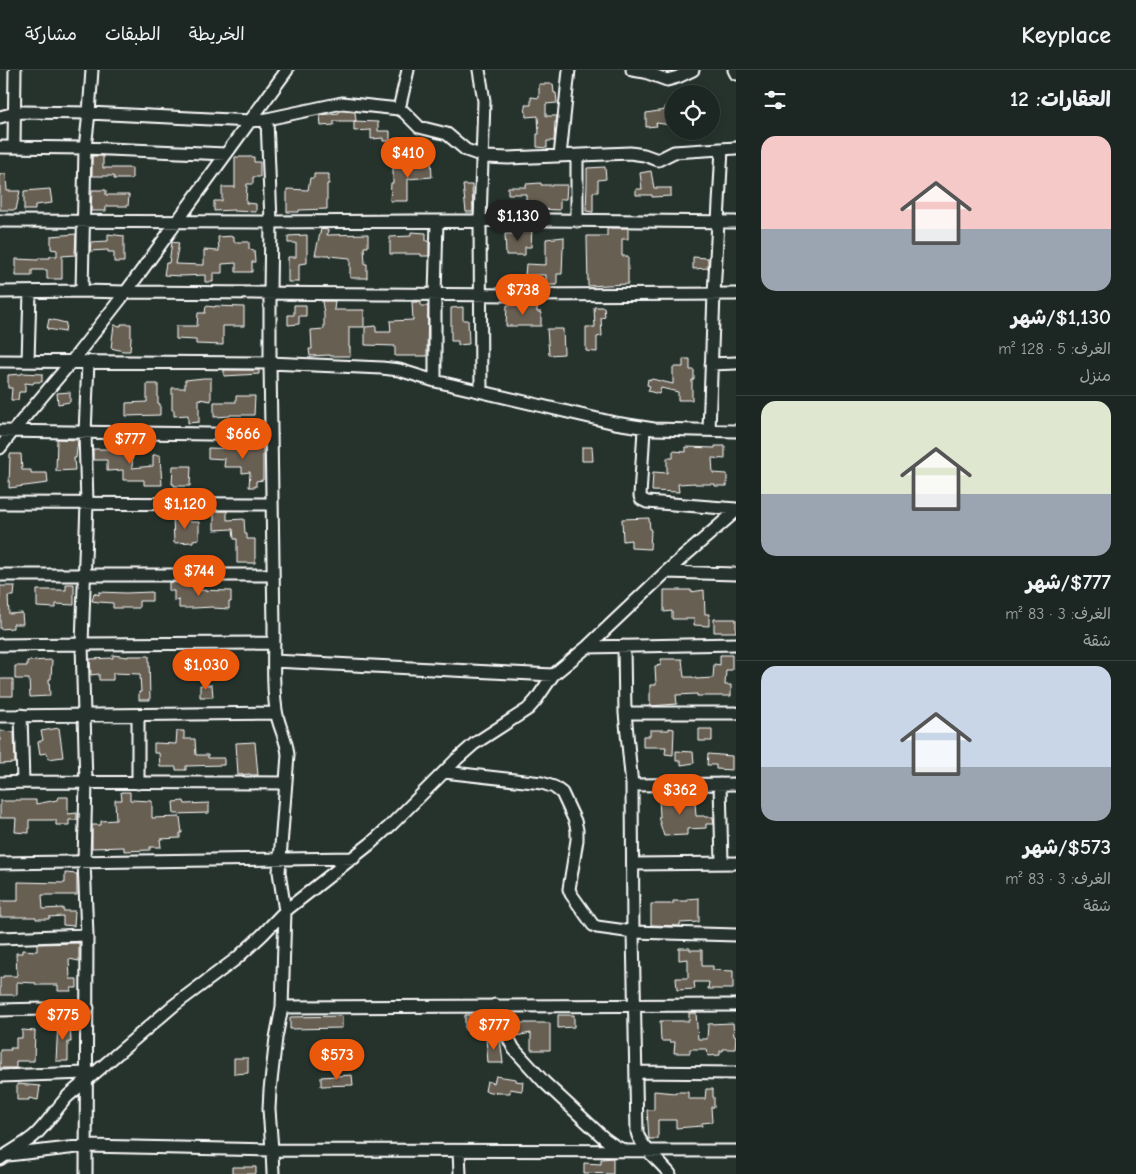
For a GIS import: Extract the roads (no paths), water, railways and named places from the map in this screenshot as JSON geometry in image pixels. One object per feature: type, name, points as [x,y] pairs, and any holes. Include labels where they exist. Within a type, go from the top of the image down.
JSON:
[{"type":"street","points":[[14,147],[15,70]]},
{"type":"street","points":[[82,291],[85,148],[92,70]]},
{"type":"street","points":[[0,448],[126,292],[287,70]]},
{"type":"street","points":[[400,110],[408,70]]},
{"type":"street","points":[[479,70],[484,101],[480,221],[481,392]]},
{"type":"street","points":[[560,156],[569,70]]},
{"type":"street","points":[[632,70],[645,72],[667,80],[678,78],[693,70]]},
{"type":"street","points":[[734,70],[736,74]]},
{"type":"street","points":[[0,117],[15,113],[89,113],[250,121],[342,103],[400,110],[419,127],[447,134],[466,150],[483,156],[508,158],[630,153],[658,160],[674,152],[736,148]]},
{"type":"street","points":[[267,119],[271,222],[270,363],[274,687],[276,713],[288,747],[280,872],[285,911],[282,1007],[276,1038],[269,1109],[273,1174]]},
{"type":"street","points":[[0,147],[85,148],[226,154]]},
{"type":"street","points":[[709,430],[722,149]]},
{"type":"street","points":[[577,156],[577,221]]},
{"type":"street","points":[[0,221],[736,222]]},
{"type":"street","points":[[436,381],[435,295],[437,221]]},
{"type":"street","points":[[0,292],[82,291],[435,295],[736,294]]},
{"type":"street","points":[[28,361],[30,292]]},
{"type":"street","points":[[0,361],[270,363],[399,370],[436,381],[615,423],[644,428],[736,431]]},
{"type":"street","points":[[86,1174],[88,1008],[84,861],[85,715],[82,644],[87,503],[85,433],[88,362]]},
{"type":"street","points":[[711,364],[736,364]]},
{"type":"street","points":[[644,428],[641,499],[647,502],[736,510]]},
{"type":"street","points":[[0,431],[271,435]]},
{"type":"street","points":[[0,503],[272,504]]},
{"type":"street","points":[[2,1157],[33,1137],[86,1077],[173,1006],[236,959],[285,911],[354,858],[391,825],[474,744],[528,709],[553,675],[587,647],[666,572],[736,510]]},
{"type":"street","points":[[666,572],[736,574]]},
{"type":"street","points":[[0,575],[273,575]]},
{"type":"street","points":[[0,646],[274,643]]},
{"type":"street","points":[[587,647],[736,644]]},
{"type":"street","points":[[624,646],[625,713],[632,785],[637,1136],[643,1146],[650,1151],[670,1174]]},
{"type":"street","points":[[274,661],[553,675]]},
{"type":"street","points":[[0,716],[276,713]]},
{"type":"street","points":[[625,713],[736,713]]},
{"type":"street","points":[[21,715],[22,782]]},
{"type":"street","points":[[138,715],[138,783]]},
{"type":"street","points":[[444,772],[542,783],[554,787],[562,793],[578,830],[570,882],[571,894],[597,927],[634,932],[736,935]]},
{"type":"street","points":[[0,783],[286,783]]},
{"type":"street","points":[[720,784],[722,863]]},
{"type":"street","points":[[632,785],[736,784]]},
{"type":"street","points":[[0,863],[354,858]]},
{"type":"street","points":[[634,864],[736,863]]},
{"type":"street","points":[[0,938],[87,935]]},
{"type":"street","points":[[496,1005],[504,1032],[514,1049],[544,1082],[605,1139],[614,1146],[626,1151]]},
{"type":"street","points":[[282,1007],[736,1005]]},
{"type":"street","points":[[0,1010],[88,1008]]},
{"type":"street","points":[[636,1072],[736,1073]]},
{"type":"street","points":[[0,1076],[86,1077]]},
{"type":"street","points":[[2,1157],[86,1146],[272,1150],[736,1150]]},
{"type":"street","points":[[459,1151],[460,1174]]}]
